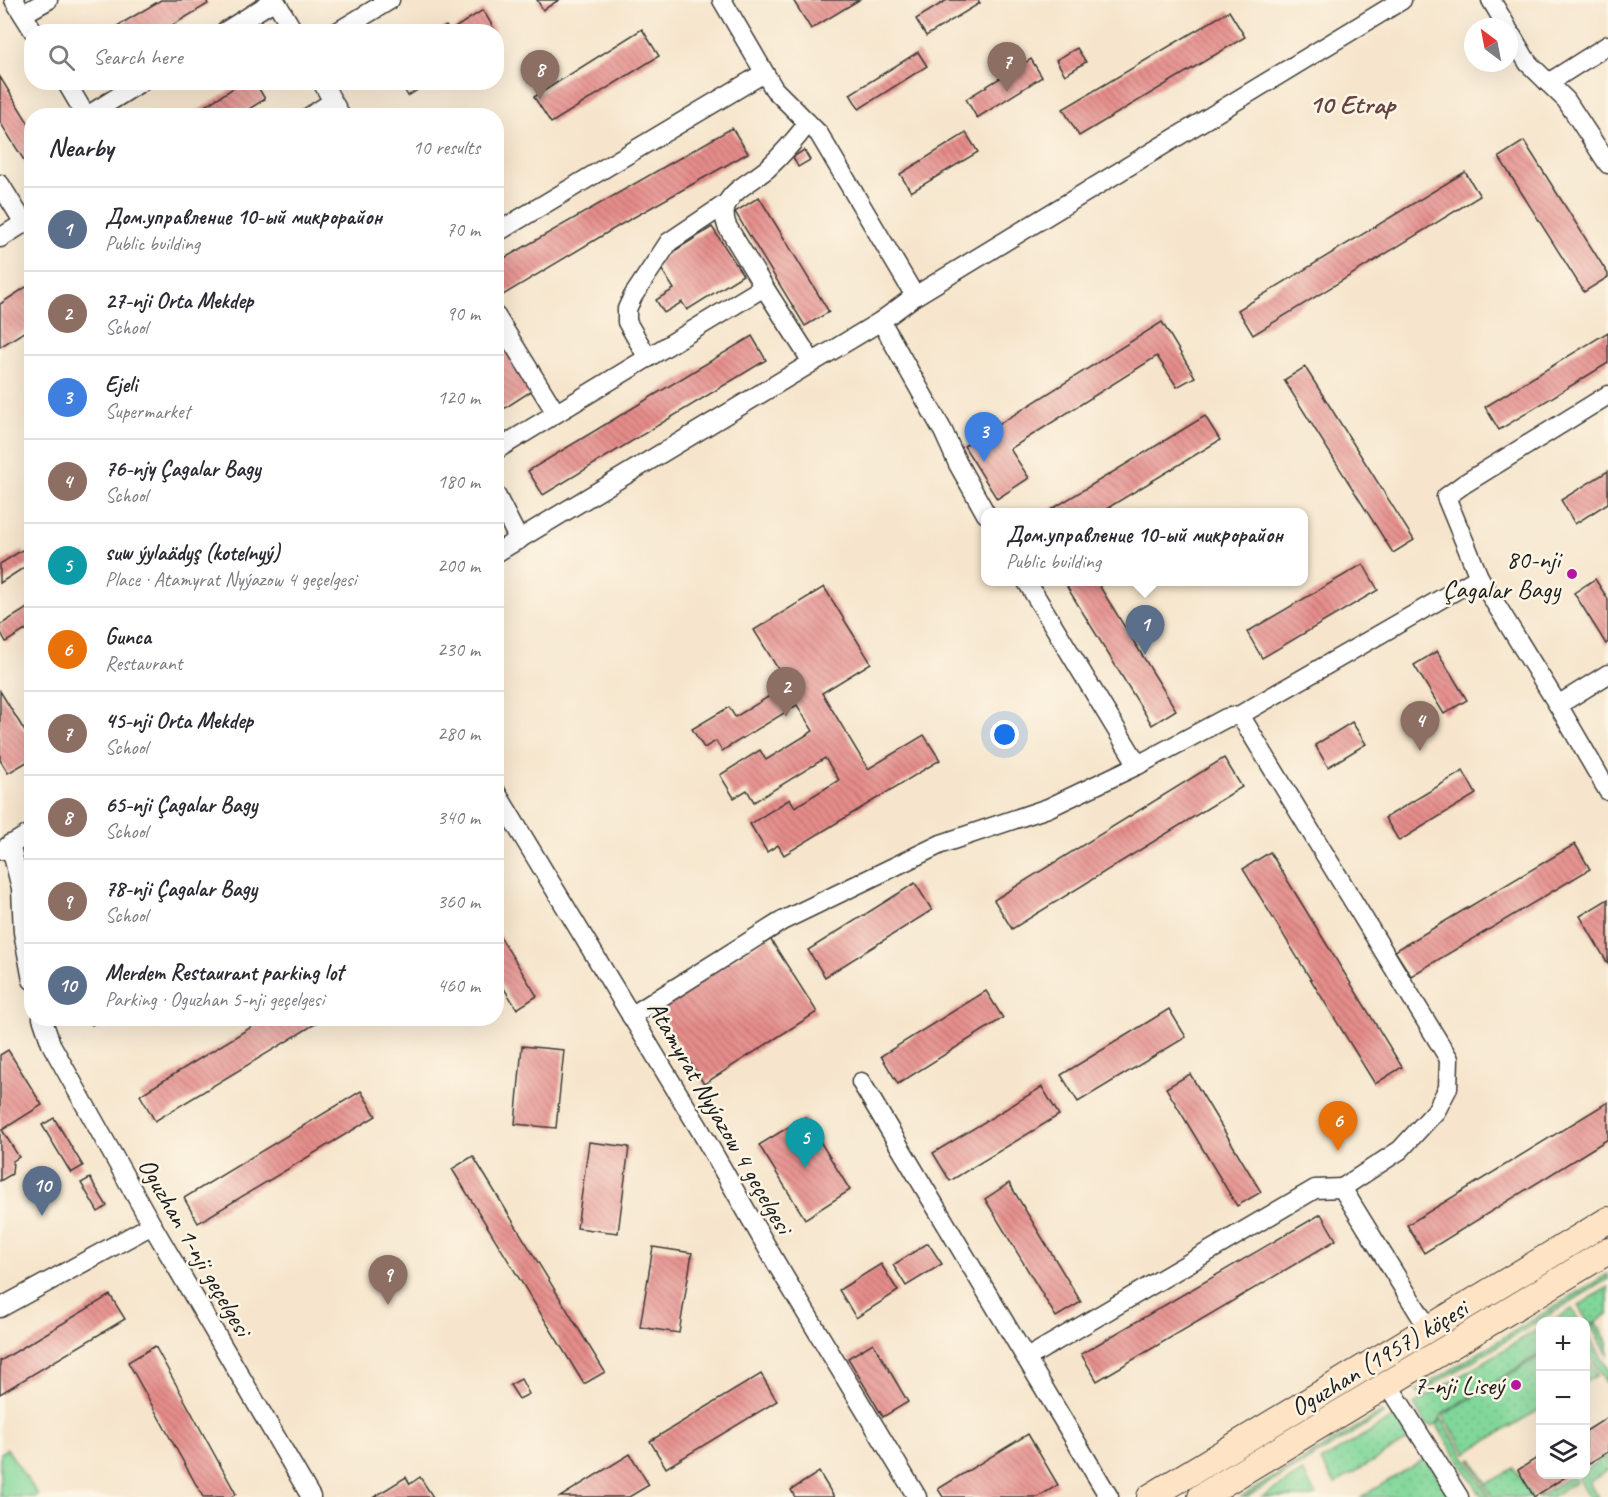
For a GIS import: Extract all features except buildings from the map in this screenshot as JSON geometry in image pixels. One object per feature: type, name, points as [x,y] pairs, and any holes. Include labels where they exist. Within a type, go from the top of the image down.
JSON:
[{"type":"main road","name":"Oguzhan (1957) köçesi","points":[[1150,1497],[1608,1220]]},
{"type":"main road","name":"Oguzhan (1957) köçesi","points":[[1201,1497],[1608,1251]]},
{"type":"street","points":[[29,24],[18,7],[48,0]]},
{"type":"street","points":[[237,24],[275,0],[289,24]]},
{"type":"street","points":[[350,24],[390,0]]},
{"type":"street","points":[[722,0],[774,89],[819,134],[915,296]]},
{"type":"street","points":[[504,548],[881,321],[915,296],[1402,0]]},
{"type":"street","points":[[1491,0],[1502,18]]},
{"type":"street","points":[[1548,83],[1608,45]]},
{"type":"street","points":[[1518,46],[1528,63],[1566,100],[1608,164]]},
{"type":"street","points":[[504,228],[764,73]]},
{"type":"street","points":[[71,90],[82,108]]},
{"type":"street","points":[[100,108],[128,90]]},
{"type":"street","points":[[326,90],[335,108]]},
{"type":"street","points":[[648,358],[627,321],[627,309],[633,296],[669,242],[727,203],[736,192],[766,170],[790,147],[808,123]]},
{"type":"street","points":[[0,184],[24,215]]},
{"type":"street","points":[[727,203],[723,214],[727,226],[812,362]]},
{"type":"street","points":[[0,238],[24,223]]},
{"type":"street","points":[[504,445],[764,287]]},
{"type":"street","points":[[881,321],[943,431],[983,508]]},
{"type":"street","points":[[504,329],[556,413]]},
{"type":"street","points":[[1608,394],[1446,497],[1479,577],[1608,791]]},
{"type":"street","points":[[504,511],[519,540]]},
{"type":"street","points":[[631,1016],[793,916],[941,844],[1048,808],[1138,765],[1226,718],[1239,715],[1479,577]]},
{"type":"street","points":[[1030,586],[1138,765]]},
{"type":"street","points":[[1558,705],[1608,674]]},
{"type":"street","points":[[1027,1358],[1315,1189],[1342,1188],[1400,1150],[1436,1111],[1448,1088],[1449,1059],[1239,715]]},
{"type":"street","name":"Atamyrat Nyýazow 4 geçelgesi","points":[[504,805],[917,1497]]},
{"type":"street","points":[[24,836],[5,847],[21,888],[24,937]]},
{"type":"street","name":"Oguzhan 1-nji geçelgesi","points":[[45,1026],[51,1044],[152,1225],[311,1497]]},
{"type":"street","points":[[861,1082],[1110,1497]]},
{"type":"street","points":[[1342,1188],[1428,1328]]},
{"type":"street","points":[[0,1308],[152,1225]]},
{"type":"street","points":[[1389,1384],[1460,1497]]},
{"type":"green space","points":[[1608,1274],[1608,1279],[1545,1317],[1537,1317]]},
{"type":"green space","points":[[1608,1287],[1608,1314],[1590,1325],[1590,1317],[1585,1317],[1578,1306]]},
{"type":"green space","points":[[1572,1309],[1577,1317],[1559,1317]]},
{"type":"green space","points":[[1536,1318],[1536,1323],[1418,1394],[1416,1391]]},
{"type":"green space","points":[[1596,1323],[1608,1343],[1608,1355],[1591,1326]]},
{"type":"green space","points":[[1536,1330],[1536,1356],[1442,1414],[1439,1421],[1432,1426],[1425,1424],[1414,1404]]},
{"type":"green space","points":[[1590,1339],[1608,1369],[1608,1386],[1590,1356]]},
{"type":"green space","points":[[1536,1358],[1536,1411],[1466,1453],[1443,1415]]},
{"type":"green space","points":[[1590,1363],[1597,1375],[1590,1379]]},
{"type":"green space","points":[[1382,1412],[1383,1415],[1247,1497],[1241,1497]]},
{"type":"green space","points":[[1396,1416],[1410,1439],[1335,1484],[1321,1461]]},
{"type":"green space","points":[[1441,1418],[1489,1497],[1482,1497],[1436,1424]]},
{"type":"green space","points":[[7,1449],[38,1495],[35,1497],[0,1497],[0,1453]]},
{"type":"green space","points":[[1608,1456],[1608,1470],[1589,1482],[1598,1497],[1589,1497],[1578,1479],[1590,1479],[1590,1467]]},
{"type":"green space","points":[[1426,1458],[1451,1497],[1361,1497]]},
{"type":"green space","points":[[1472,1459],[1487,1484],[1514,1468],[1532,1497],[1492,1497],[1470,1460]]},
{"type":"green space","points":[[1303,1472],[1316,1495],[1313,1497],[1262,1497]]},
{"type":"green space","points":[[1567,1479],[1574,1479],[1576,1482],[1551,1497],[1537,1497]]},
{"type":"place","name":"45-nji Orta Mekdep","points":[[1007,92]]},
{"type":"place","name":"65-nji Çagalar Bagy","points":[[540,100]]},
{"type":"place","name":"Ejeli","points":[[984,462]]},
{"type":"place","name":"80-nji Çagalar Bagy","points":[[1572,574]]},
{"type":"place","name":"Дом.управление 10-ый микрорайон","points":[[1145,655]]},
{"type":"place","name":"27-nji Orta Mekdep","points":[[786,717]]},
{"type":"place","name":"76-njy Çagalar Bagy","points":[[1420,751]]},
{"type":"place","name":"Gunca","points":[[1338,1151]]},
{"type":"place","name":"suw ýylaädyş (kotelnyý)","points":[[805,1168]]},
{"type":"place","name":"Merdem Restaurant parking lot","points":[[42,1216]]},
{"type":"place","name":"78-nji Çagalar Bagy","points":[[388,1305]]},
{"type":"place","name":"7-nji Liseý","points":[[1516,1385]]},
{"type":"district","name":"10 Etrap","points":[[1352,104]]}]
